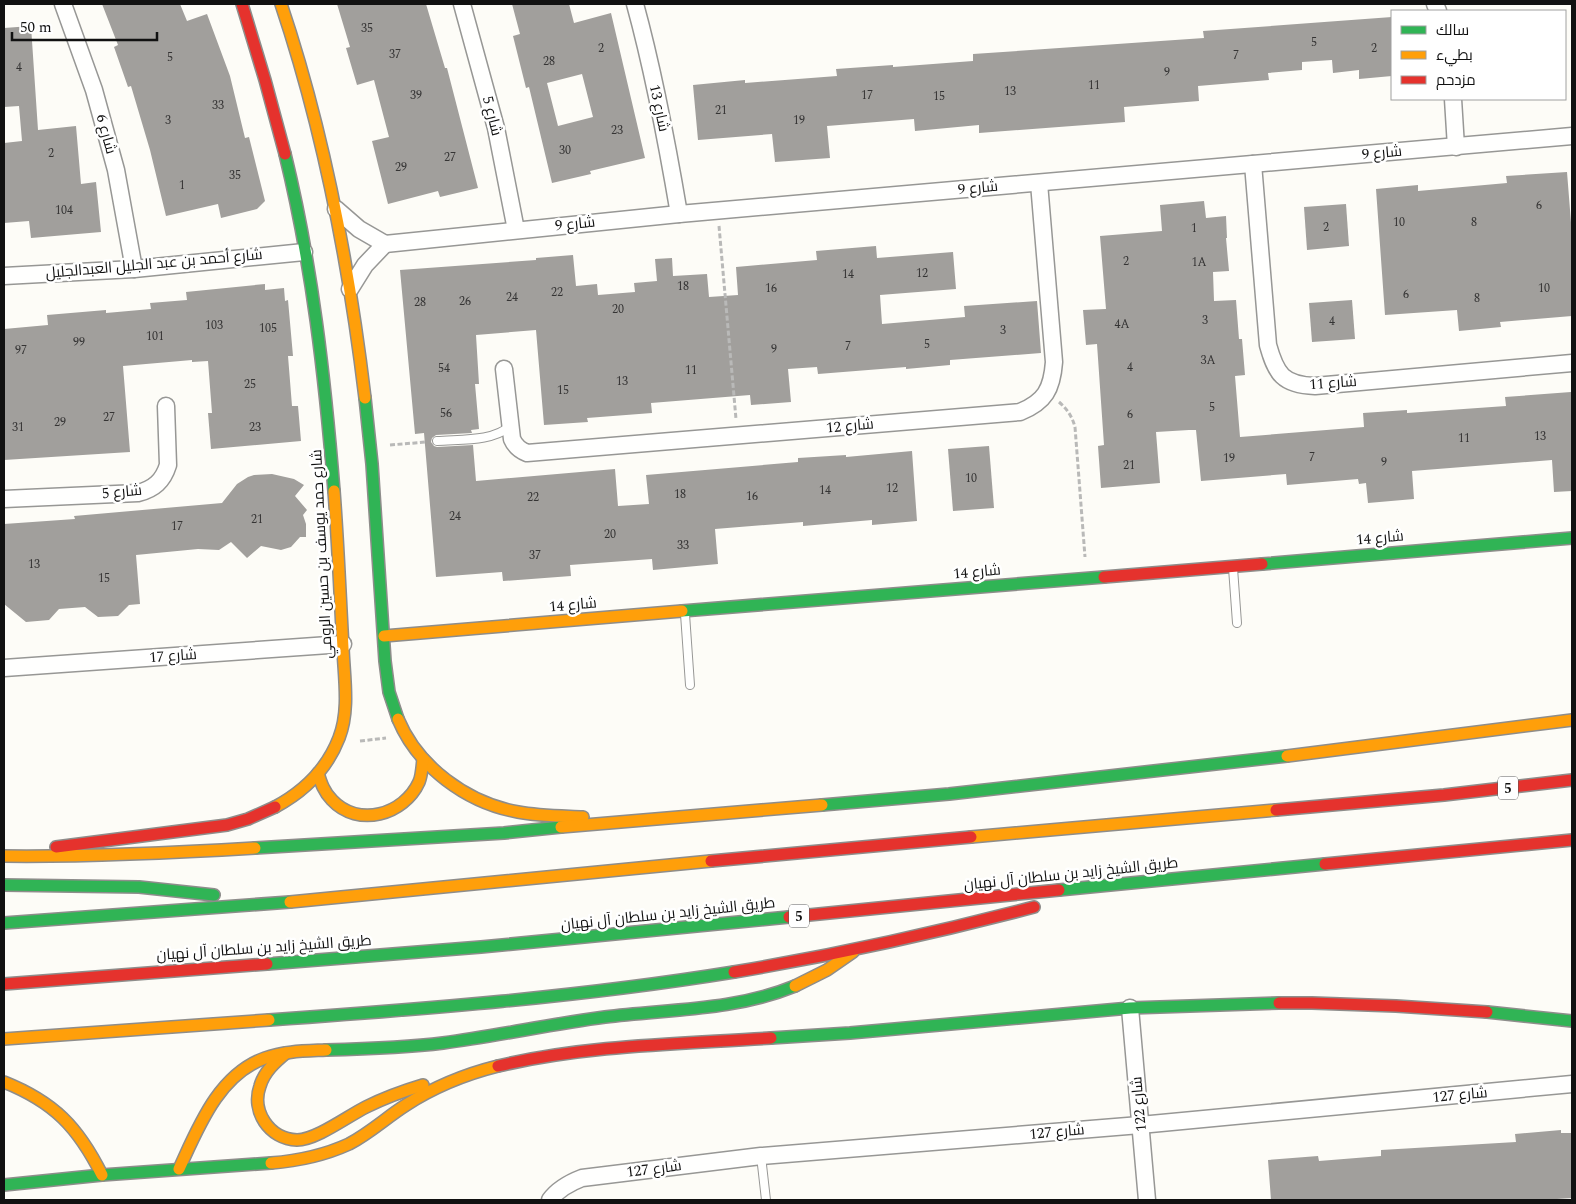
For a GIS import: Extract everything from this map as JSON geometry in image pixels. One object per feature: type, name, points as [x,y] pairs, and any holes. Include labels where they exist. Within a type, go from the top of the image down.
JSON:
[{"type":"main road","name":"شارع حمد يوسف بن حسين الرومي","points":[[4,855],[207,828],[246,821],[265,814],[297,794],[324,766],[337,744],[345,717],[343,644],[331,449],[319,345],[292,185],[274,110],[242,4]]},
{"type":"main road","points":[[282,4],[311,100],[336,209],[350,289],[371,446],[384,636],[389,691],[395,713],[406,736],[423,760],[443,778],[466,794],[500,808],[518,812],[639,820]]},
{"type":"main road","name":"شارع 14","points":[[384,636],[1572,538]]},
{"type":"main road","points":[[4,855],[73,857],[217,851],[496,834],[959,792],[1343,750],[1572,720]]},
{"type":"main road","points":[[318,773],[322,786],[337,805],[358,815],[376,815],[394,810],[404,804],[412,794],[420,778],[423,760]]},
{"type":"main road","points":[[1444,795],[1529,774]]},
{"type":"main road","name":"5","points":[[4,922],[288,902],[770,854],[1444,795],[1572,780]]},
{"type":"main road","name":"طريق الشيخ زايد بن سلطان آل نهيان","points":[[4,984],[481,947],[1572,840]]},
{"type":"main road","points":[[4,885],[139,887],[288,902]]},
{"type":"main road","name":"5","points":[[4,1039],[386,1012],[586,993],[772,965],[858,948],[1029,908],[1113,885]]},
{"type":"main road","points":[[179,1169],[207,1112],[227,1084],[240,1072],[271,1056],[304,1050],[416,1046],[568,1022],[738,1003],[760,998],[803,983],[841,961],[858,948]]},
{"type":"main road","points":[[4,1185],[179,1169],[294,1161],[348,1144],[368,1133],[406,1105],[433,1090],[461,1078],[490,1068],[520,1061],[583,1052],[850,1034],[1130,1008],[1230,1004],[1312,1003],[1396,1006],[1480,1011],[1572,1021]]},
{"type":"main road","points":[[287,1052],[263,1079],[257,1104],[259,1112],[268,1128],[285,1138],[295,1140],[315,1136],[366,1106],[394,1094],[438,1081],[461,1078]]},
{"type":"main road","points":[[4,1082],[36,1096],[68,1122],[93,1156],[102,1176]]},
{"type":"street","name":"شارع 6","points":[[63,4],[94,90],[116,170],[134,269]]},
{"type":"street","name":"شارع 5","points":[[462,4],[496,128],[516,230]]},
{"type":"street","name":"شارع 13","points":[[635,4],[666,137],[679,214]]},
{"type":"street","points":[[1453,100],[1456,146]]},
{"type":"street","name":"شارع 9","points":[[385,244],[717,210],[1572,136]]},
{"type":"street","name":"شارع 11","points":[[1252,164],[1268,345],[1276,368],[1283,377],[1291,382],[1315,386],[1572,363]]},
{"type":"street","points":[[1038,182],[1054,362],[1053,378],[1045,395]]},
{"type":"street","points":[[336,209],[359,229],[385,244],[365,265],[350,289]]},
{"type":"street","name":"شارع أحمد بن عبد الجليل العبدالجليل","points":[[4,276],[134,269],[304,252]]},
{"type":"street","name":"شارع 12","points":[[504,370],[510,426],[515,445],[527,453],[1020,412],[1029,408],[1045,395]]},
{"type":"street","name":"شارع 5","points":[[4,499],[138,492],[154,487],[165,474],[168,465],[166,406]]},
{"type":"street","name":"شارع 17","points":[[4,668],[343,644]]},
{"type":"street","name":"شارع 122","points":[[1130,1008],[1147,1200]]},
{"type":"street","name":"شارع 127","points":[[550,1200],[566,1184],[582,1178],[762,1156],[1140,1125],[1572,1084]]},
{"type":"lane","points":[[437,441],[492,437],[505,431],[510,426]]},
{"type":"lane","points":[[1233,566],[1237,623]]},
{"type":"lane","points":[[685,611],[690,685]]},
{"type":"lane","points":[[762,1156],[766,1200]]},
{"type":"path","points":[[717,210],[737,436]]},
{"type":"path","points":[[1045,395],[1060,402],[1066,408],[1072,417],[1075,427],[1087,578]]},
{"type":"path","points":[[371,446],[437,441]]},
{"type":"path","points":[[337,744],[406,736]]},
{"type":"building","points":[[102,4],[180,4],[187,21],[207,14],[230,76],[245,138],[249,137],[265,201],[257,209],[221,218],[218,204],[166,216],[150,150],[131,86],[128,87],[114,47],[118,45]]},
{"type":"building","points":[[337,4],[426,4],[445,68],[447,68],[478,188],[440,197],[438,191],[388,204],[372,141],[389,137],[374,80],[357,85],[346,48],[350,47]]},
{"type":"building","points":[[512,4],[569,4],[574,23],[611,13],[645,158],[590,171],[591,174],[552,183],[529,87],[526,88],[513,36],[520,34]],"holes":[[[582,74],[593,117],[558,126],[547,83]]]},
{"type":"building","points":[[1391,17],[1391,76],[1359,79],[1359,70],[1333,73],[1332,60],[1302,62],[1302,70],[1268,73],[1269,80],[1198,86],[1199,101],[1124,107],[1125,122],[979,133],[979,125],[915,131],[914,119],[827,126],[830,158],[775,162],[772,134],[698,140],[693,85],[745,80],[745,83],[837,76],[836,69],[973,61],[973,54],[1204,38],[1203,31]]},
{"type":"building","points":[[31,26],[38,130],[76,126],[81,184],[96,182],[101,232],[31,238],[29,221],[4,223],[4,143],[22,141],[19,106],[4,107],[4,28]]},
{"type":"building","points":[[1567,172],[1572,235],[1572,316],[1500,322],[1501,327],[1459,331],[1457,310],[1385,315],[1376,189],[1418,185],[1418,191],[1507,183],[1506,176]]},
{"type":"building","points":[[1204,201],[1206,218],[1226,216],[1229,271],[1213,272],[1214,301],[1236,300],[1239,339],[1242,339],[1245,375],[1235,376],[1240,437],[1364,427],[1363,413],[1407,410],[1407,413],[1506,406],[1505,397],[1571,392],[1572,491],[1554,492],[1552,460],[1412,471],[1414,499],[1368,503],[1366,483],[1359,484],[1358,479],[1287,485],[1286,474],[1201,481],[1196,430],[1156,432],[1160,483],[1101,488],[1098,446],[1104,445],[1097,344],[1086,345],[1083,310],[1106,309],[1100,236],[1162,231],[1160,205]]},
{"type":"building","points":[[1346,204],[1349,246],[1307,250],[1304,207]]},
{"type":"building","points":[[876,246],[877,258],[953,252],[956,289],[880,295],[882,324],[965,317],[964,306],[1037,301],[1041,353],[950,360],[950,365],[906,369],[906,367],[818,374],[817,367],[788,369],[791,402],[751,405],[750,395],[651,403],[652,413],[587,418],[588,422],[544,425],[536,330],[476,335],[479,384],[475,384],[479,429],[471,430],[472,433],[436,435],[432,438],[431,442],[437,447],[473,445],[476,481],[615,469],[618,506],[649,504],[646,475],[798,462],[798,458],[846,455],[846,457],[912,451],[917,521],[872,525],[872,520],[803,526],[803,522],[715,529],[718,564],[653,570],[652,559],[570,565],[571,576],[503,581],[502,572],[436,577],[424,433],[415,434],[400,270],[536,260],[536,258],[573,255],[576,286],[597,284],[598,295],[635,292],[634,283],[657,281],[655,259],[672,258],[673,276],[707,274],[709,297],[738,295],[736,267],[817,260],[816,251]]},
{"type":"building","points":[[265,284],[265,290],[284,288],[285,301],[288,300],[293,356],[288,356],[292,406],[298,406],[301,441],[211,449],[208,413],[212,413],[208,361],[192,362],[192,360],[123,366],[130,452],[4,460],[4,329],[48,325],[47,315],[106,310],[106,313],[151,309],[150,303],[187,300],[186,292]]},
{"type":"building","points":[[1352,300],[1355,339],[1312,342],[1309,303]]},
{"type":"building","points":[[989,446],[994,508],[953,511],[948,449]]},
{"type":"building","points":[[272,474],[294,479],[304,485],[295,496],[307,510],[303,515],[306,524],[306,537],[300,537],[291,547],[281,550],[261,546],[247,558],[231,542],[219,550],[198,549],[136,555],[140,604],[129,605],[118,616],[98,617],[85,607],[59,609],[49,620],[26,622],[4,604],[4,524],[75,519],[74,516],[222,503],[237,484],[248,477]]},
{"type":"building","points":[[1561,1130],[1561,1133],[1572,1133],[1572,1198],[1542,1200],[1271,1200],[1268,1160],[1318,1156],[1319,1161],[1381,1156],[1381,1150],[1516,1142],[1515,1134]]},
{"type":"traffic: fast","points":[[285,154],[310,279],[326,406],[334,491]]},
{"type":"traffic: fast","points":[[365,398],[372,464],[385,661],[389,692],[398,719]]},
{"type":"traffic: fast","points":[[1262,564],[1572,538]]},
{"type":"traffic: fast","points":[[682,611],[1104,577]]},
{"type":"traffic: fast","points":[[822,805],[949,794],[1287,756]]},
{"type":"traffic: fast","points":[[255,848],[504,833],[561,827]]},
{"type":"traffic: fast","points":[[1059,890],[1325,864]]},
{"type":"traffic: fast","points":[[4,885],[139,887],[214,895]]},
{"type":"traffic: fast","points":[[4,923],[290,902]]},
{"type":"traffic: fast","points":[[267,964],[481,947],[789,917]]},
{"type":"traffic: fast","points":[[269,1020],[444,1007],[560,995],[734,972]]},
{"type":"traffic: fast","points":[[326,1050],[428,1045],[605,1017],[725,1005],[772,994],[795,986]]},
{"type":"traffic: fast","points":[[771,1038],[850,1033],[1130,1008],[1279,1003]]},
{"type":"traffic: fast","points":[[1487,1012],[1572,1021]]},
{"type":"traffic: fast","points":[[4,1185],[102,1175],[271,1163]]},
{"type":"traffic: slow","points":[[281,4],[310,101],[333,199],[343,248],[365,398]]},
{"type":"traffic: slow","points":[[275,807],[304,787],[321,770],[334,749],[342,727],[346,693],[334,491]]},
{"type":"traffic: slow","points":[[384,636],[682,611]]},
{"type":"traffic: slow","points":[[398,719],[418,753],[446,780],[463,791],[499,807],[518,812],[583,817]]},
{"type":"traffic: slow","points":[[1287,756],[1572,720]]},
{"type":"traffic: slow","points":[[318,773],[327,794],[343,809],[354,814],[380,814],[392,810],[403,803],[412,793],[420,779],[423,759]]},
{"type":"traffic: slow","points":[[561,827],[822,805]]},
{"type":"traffic: slow","points":[[971,837],[1276,810]]},
{"type":"traffic: slow","points":[[4,856],[130,854],[255,848]]},
{"type":"traffic: slow","points":[[290,902],[711,861]]},
{"type":"traffic: slow","points":[[795,986],[827,970],[853,952]]},
{"type":"traffic: slow","points":[[4,1039],[269,1020]]},
{"type":"traffic: slow","points":[[179,1169],[202,1120],[222,1090],[234,1077],[249,1066],[265,1058],[295,1052],[326,1050]]},
{"type":"traffic: slow","points":[[286,1053],[267,1072],[262,1081],[258,1095],[258,1105],[260,1114],[271,1129],[278,1135],[287,1138],[297,1140],[313,1136],[373,1104],[423,1085]]},
{"type":"traffic: slow","points":[[271,1163],[311,1157],[349,1144],[428,1092],[462,1077],[498,1066]]},
{"type":"traffic: slow","points":[[4,1082],[37,1098],[63,1118],[84,1143],[102,1175]]},
{"type":"traffic: jam","points":[[242,4],[285,154]]},
{"type":"traffic: jam","points":[[1104,577],[1262,564]]},
{"type":"traffic: jam","points":[[1276,810],[1444,795],[1572,780]]},
{"type":"traffic: jam","points":[[56,847],[227,825],[248,819],[275,807]]},
{"type":"traffic: jam","points":[[711,861],[971,837]]},
{"type":"traffic: jam","points":[[1325,864],[1572,840]]},
{"type":"traffic: jam","points":[[789,917],[1059,890]]},
{"type":"traffic: jam","points":[[734,972],[885,943],[1034,907]]},
{"type":"traffic: jam","points":[[4,984],[267,964]]},
{"type":"traffic: jam","points":[[1279,1003],[1396,1006],[1487,1012]]},
{"type":"traffic: jam","points":[[498,1066],[599,1049],[771,1038]]}]
